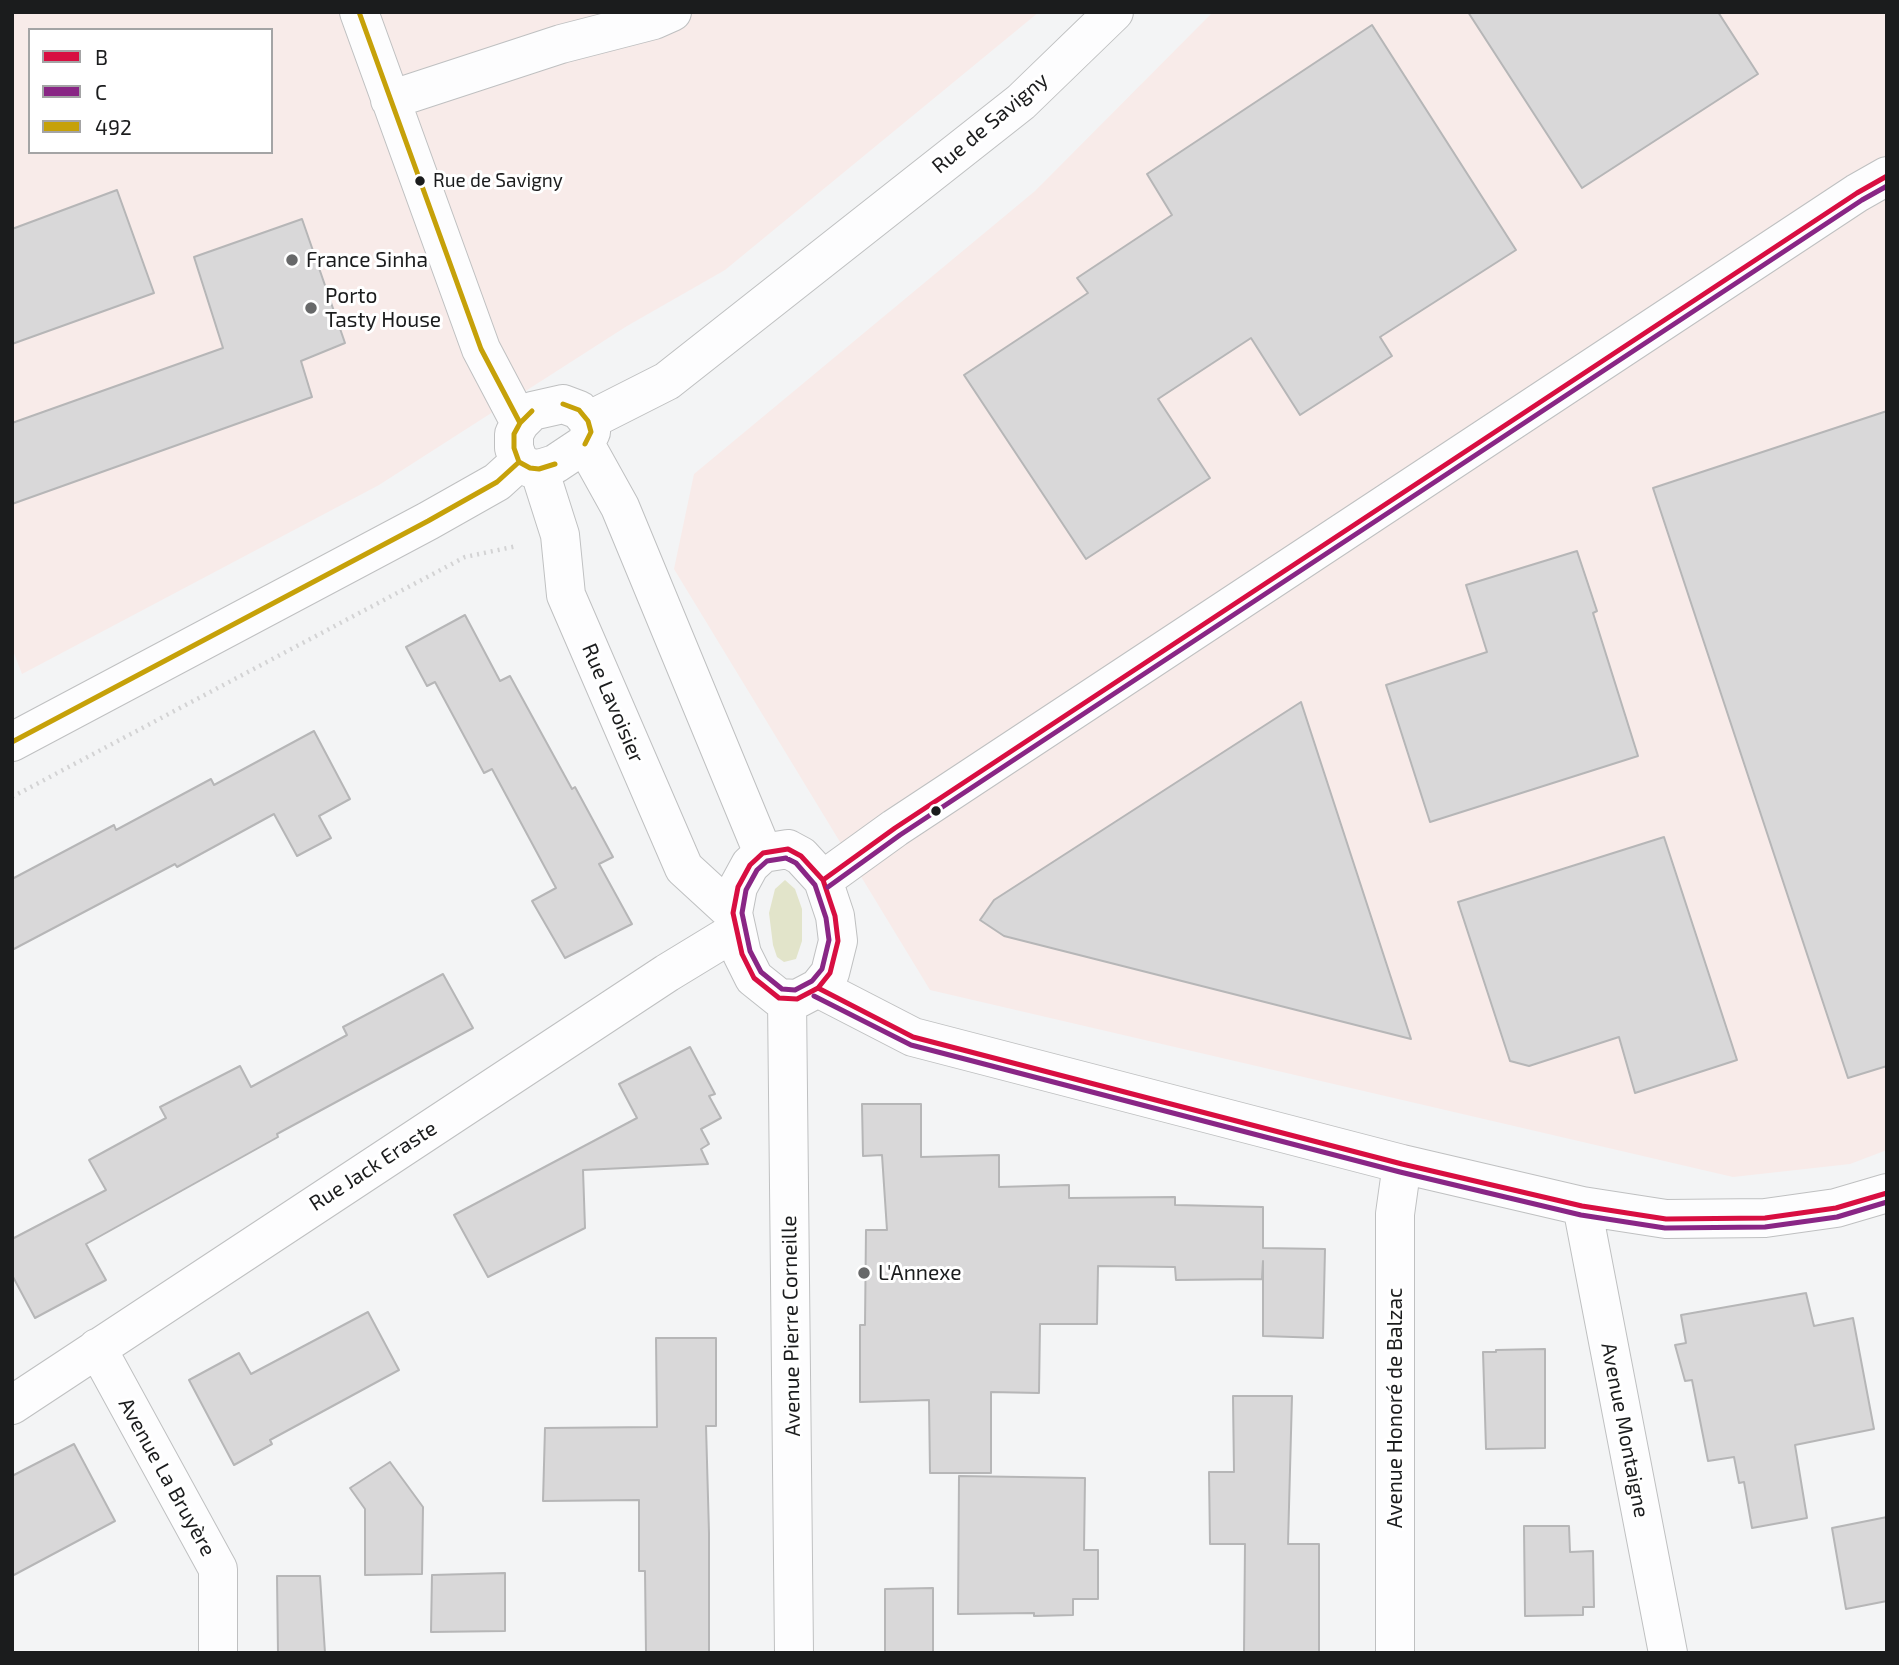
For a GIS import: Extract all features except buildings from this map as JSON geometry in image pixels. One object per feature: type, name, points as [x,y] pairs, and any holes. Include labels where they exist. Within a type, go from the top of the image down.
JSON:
[{"type":"street","points":[[359,12],[481,349],[520,423]]},
{"type":"street","points":[[390,100],[556,28],[654,20],[671,12]]},
{"type":"street","name":"Rue de Savigny","points":[[587,433],[667,381],[1021,102],[1114,12]]},
{"type":"street","points":[[823,880],[906,820],[1857,193],[1887,176]]},
{"type":"street","points":[[529,466],[514,448],[514,434],[520,423],[531,411],[563,404],[579,410],[762,853]]},
{"type":"street","points":[[12,742],[428,522],[498,481],[529,466],[555,464],[587,433]]},
{"type":"street","name":"Rue Lavoisier","points":[[529,466],[560,535],[566,595],[684,868],[735,922]]},
{"type":"street","points":[[788,849],[801,856],[823,880],[835,916],[838,941],[830,973],[803,993],[779,998],[754,978],[742,954],[735,922],[738,887],[750,865],[762,853],[788,849]]},
{"type":"street","name":"Rue Jack Eraste","points":[[12,1405],[667,973],[735,922]]},
{"type":"street","points":[[803,993],[913,1037],[1402,1164],[1582,1206],[1666,1219],[1765,1218],[1836,1208],[1887,1193]]},
{"type":"street","name":"Avenue Pierre Corneille","points":[[794,1653],[803,993]]},
{"type":"street","name":"Avenue Honoré de Balzac","points":[[1395,1653],[1395,1214],[1402,1164]]},
{"type":"street","name":"Avenue Montaigne","points":[[1582,1206],[1668,1653]]},
{"type":"street","name":"Avenue La Bruyère","points":[[97,1348],[218,1569],[218,1653]]},
{"type":"path","points":[[12,797],[465,557],[526,544]]},
{"type":"shaded area","points":[[12,12],[1039,12],[725,270],[627,326],[379,485],[22,674],[12,648]]},
{"type":"shaded area","points":[[1213,12],[1887,12],[1887,1150],[1850,1164],[1733,1177],[930,990],[674,569],[694,474],[1035,191]]},
{"type":"green space","points":[[785,880],[795,889],[802,909],[802,941],[796,959],[784,962],[777,957],[773,945],[769,913],[775,889]]},
{"type":"transit line","name":"492","points":[[359,12],[481,349],[520,423]]},
{"type":"transit line","name":"B","points":[[823,880],[895,828],[1857,193],[1887,176]]},
{"type":"transit line","name":"C","points":[[828,887],[900,835],[1887,186]]},
{"type":"transit line","name":"492","points":[[563,404],[579,410],[588,421],[591,432],[585,444]]},
{"type":"transit line","name":"492","points":[[532,411],[514,434],[514,448],[519,462],[539,469],[555,464]]},
{"type":"transit line","name":"492","points":[[12,742],[428,521],[497,482],[519,462]]},
{"type":"transit line","name":"B","points":[[788,849],[801,856],[823,880],[835,916],[838,941],[830,973],[818,988],[797,999],[779,998],[754,978],[742,954],[733,913],[738,887],[750,865],[763,853],[788,849]]},
{"type":"transit line","name":"C","points":[[786,858],[796,863],[815,885],[826,918],[829,940],[822,969],[812,981],[795,990],[782,989],[761,972],[750,951],[742,913],[746,890],[757,870],[767,861],[786,858]]},
{"type":"transit line","name":"B","points":[[818,988],[913,1037],[1402,1164],[1582,1206],[1666,1219],[1765,1218],[1836,1208],[1887,1193]]},
{"type":"transit line","name":"C","points":[[814,996],[911,1045],[1400,1172],[1581,1215],[1665,1228],[1765,1227],[1837,1217],[1887,1202]]},
{"type":"place","name":"Rue de Savigny","points":[[420,181]]},
{"type":"place","name":"France Sinha","points":[[292,260]]},
{"type":"place","name":"Porto Tasty House","points":[[311,308]]},
{"type":"place","name":"L'Annexe","points":[[864,1273]]}]
